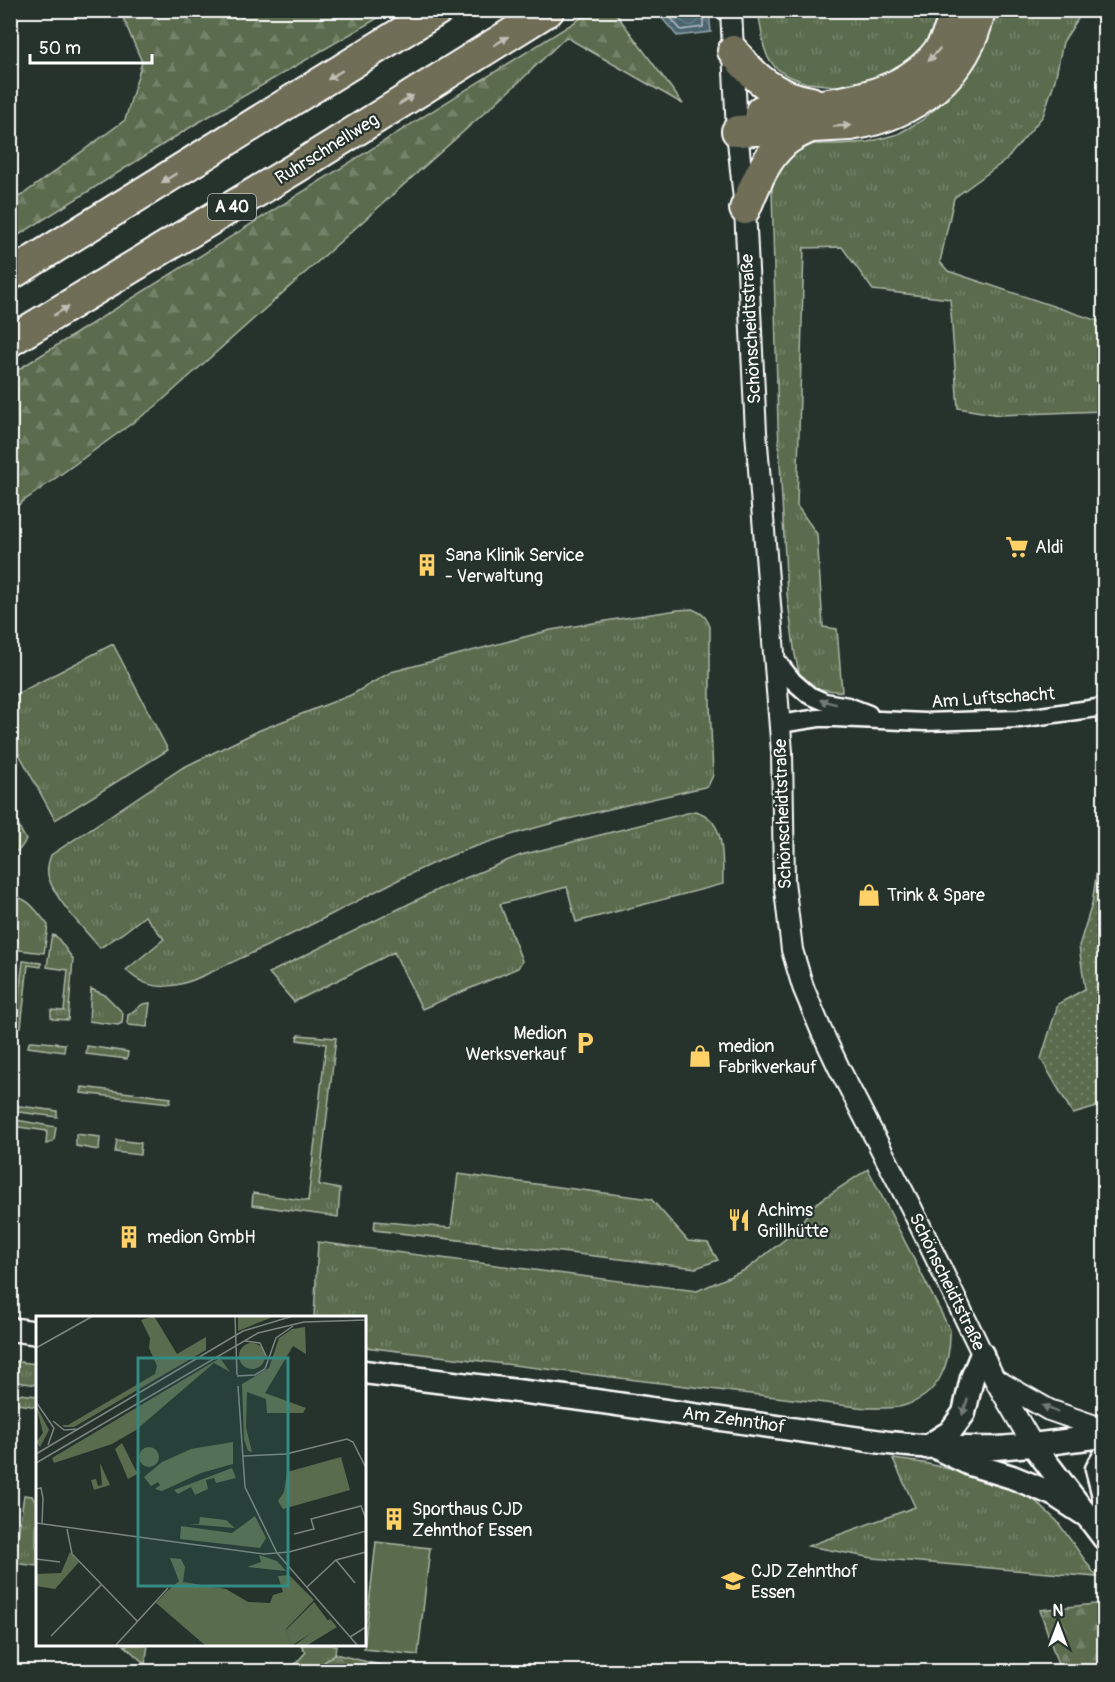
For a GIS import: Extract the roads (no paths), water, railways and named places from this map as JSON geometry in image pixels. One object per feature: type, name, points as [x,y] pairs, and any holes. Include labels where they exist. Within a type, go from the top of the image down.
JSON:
[{"type":"highway","points":[[10,275],[438,10]]},
{"type":"highway","name":"Ruhrschnellweg","points":[[10,341],[296,168],[549,10]]},
{"type":"highway","points":[[736,122],[851,100],[894,85],[920,69],[940,49],[956,10]]},
{"type":"highway","points":[[736,122],[808,128],[868,122],[896,112],[922,98],[945,80],[971,41],[980,10]]},
{"type":"highway","points":[[733,51],[755,77],[778,92],[790,97],[829,104]]},
{"type":"highway","points":[[745,209],[760,173],[773,153],[785,141],[808,128]]},
{"type":"main road","points":[[10,1329],[36,1333]]},
{"type":"main road","points":[[930,1447],[950,1432],[964,1413],[972,1378],[982,1354]]},
{"type":"main road","name":"Am Zehnthof","points":[[366,1372],[582,1399],[930,1447],[988,1448],[1104,1436]]},
{"type":"main road","name":"Schönscheidtstraße","points":[[1033,1445],[1096,1528]]},
{"type":"main road","points":[[930,1447],[1053,1494],[1096,1528],[1104,1510],[1104,1496],[1097,1469],[1104,1457]]},
{"type":"street","name":"Schönscheidtstraße","points":[[731,10],[736,122],[745,209],[756,432],[780,724],[785,897],[792,950],[798,973],[821,1030],[995,1380],[1033,1445]]},
{"type":"street","name":"Am Luftschacht","points":[[774,657],[793,681],[809,695],[825,702],[848,706],[884,720]]},
{"type":"street","name":"Am Luftschacht","points":[[780,724],[819,718],[851,717],[925,722],[1019,719],[1104,707]]},
{"type":"street","points":[[995,1380],[1049,1410],[1104,1429]]},
{"type":"water","points":[[656,11],[709,11],[711,32],[677,36]]},
{"type":"place","name":"Aldi","points":[[1017,547]]},
{"type":"place","name":"Sana Klinik Service - Verwaltung","points":[[427,565]]},
{"type":"place","name":"Trink & Spare","points":[[869,895]]},
{"type":"place","name":"Medion Werksverkauf","points":[[585,1043]]},
{"type":"place","name":"medion Fabrikverkauf","points":[[700,1056]]},
{"type":"place","name":"Achims Grillhütte","points":[[739,1220]]},
{"type":"place","name":"medion GmbH","points":[[129,1237]]},
{"type":"place","name":"Sporthaus CJD Zehnthof Essen","points":[[394,1519]]},
{"type":"place","name":"CJD Zehnthof Essen","points":[[733,1581]]}]
